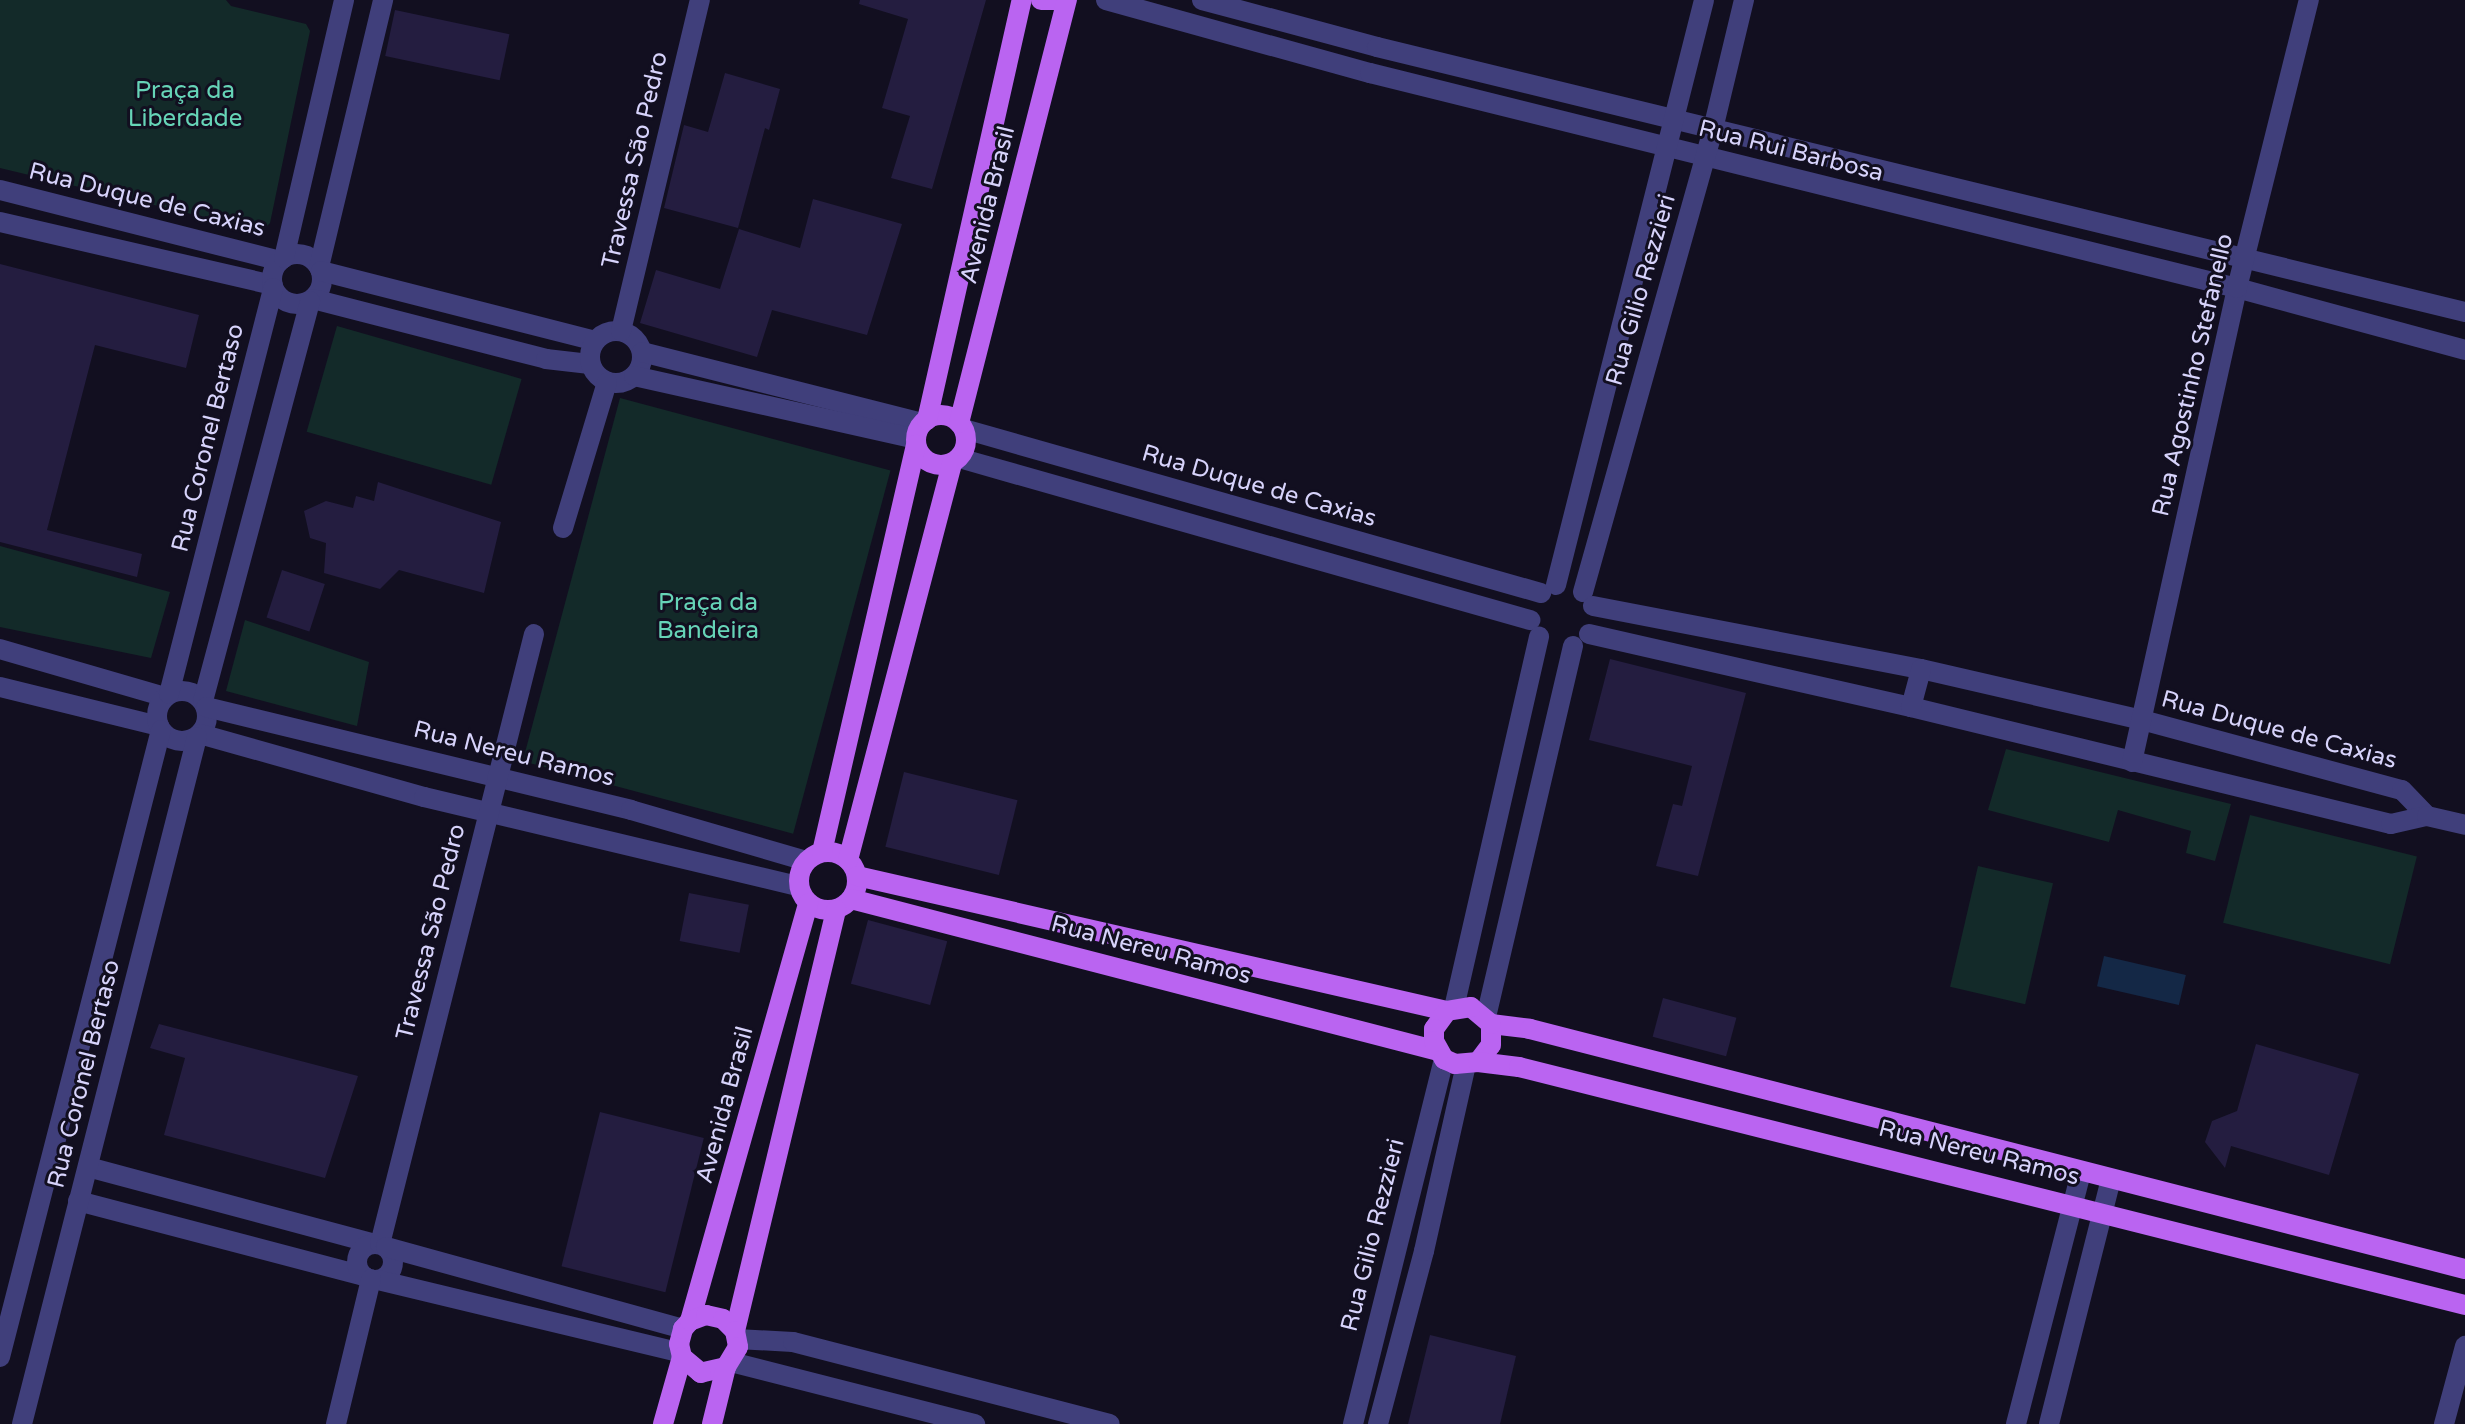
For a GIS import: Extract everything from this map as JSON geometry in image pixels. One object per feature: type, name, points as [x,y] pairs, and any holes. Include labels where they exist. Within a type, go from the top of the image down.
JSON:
[{"type":"main road","name":"Avenida Brasil","points":[[814,857],[920,432],[1022,0]]},
{"type":"main road","points":[[1041,0],[1059,0]]},
{"type":"main road","name":"Avenida Brasil","points":[[962,426],[1067,0]]},
{"type":"main road","points":[[712,1424],[956,460],[966,444],[962,426],[947,416],[920,432],[930,463],[956,460]]},
{"type":"main road","points":[[844,904],[826,911],[803,894],[814,857],[832,852],[852,868]]},
{"type":"main road","name":"Rua Nereu Ramos","points":[[852,868],[1450,1010]]},
{"type":"main road","name":"Avenida Brasil","points":[[687,1325],[803,894]]},
{"type":"main road","name":"Rua Nereu Ramos","points":[[844,904],[1441,1055]]},
{"type":"main road","points":[[1471,1007],[1488,1020],[1491,1045],[1472,1064],[1441,1055],[1434,1029],[1450,1010],[1471,1007]]},
{"type":"main road","name":"Rua Nereu Ramos","points":[[1488,1020],[2465,1269]]},
{"type":"main road","name":"Rua Nereu Ramos","points":[[1472,1064],[1519,1067],[2072,1203],[2465,1305]]},
{"type":"main road","points":[[663,1424],[687,1325],[715,1316],[736,1335]]},
{"type":"main road","points":[[680,1355],[701,1373],[728,1365]]},
{"type":"street","points":[[273,287],[273,271],[282,259],[344,0]]},
{"type":"street","points":[[198,736],[207,723],[205,704],[311,300],[321,287],[320,269],[383,0]]},
{"type":"street","name":"Travessa São Pedro","points":[[621,331],[700,0]]},
{"type":"street","name":"Rua Rui Barbosa","points":[[1106,0],[1370,73],[2237,288],[2465,350]]},
{"type":"street","name":"Rua Rui Barbosa","points":[[1202,0],[1377,47],[2465,312]]},
{"type":"street","name":"Rua Gilio Rezzieri","points":[[1548,589],[1704,0]]},
{"type":"street","name":"Rua Gilio Rezzieri","points":[[1588,599],[1706,156],[1744,0]]},
{"type":"street","name":"Rua Agostinho Stefanello","points":[[2132,762],[2237,288],[2309,0]]},
{"type":"street","points":[[1370,73],[1377,47]]},
{"type":"street","name":"Rua Duque de Caxias","points":[[0,190],[282,259]]},
{"type":"street","points":[[0,222],[273,287],[288,303],[311,300],[546,359],[590,364],[607,382],[623,383],[634,376],[640,369],[642,352],[635,339],[621,331],[607,332],[595,341],[590,364]]},
{"type":"street","points":[[282,259],[304,255],[320,269],[595,341]]},
{"type":"street","name":"Rua Coronel Bertaso","points":[[167,696],[273,287]]},
{"type":"street","points":[[2387,327],[2396,295]]},
{"type":"street","points":[[642,352],[920,432]]},
{"type":"street","points":[[634,376],[920,432]]},
{"type":"street","points":[[563,528],[607,382]]},
{"type":"street","name":"Rua Duque de Caxias","points":[[962,426],[1548,589]]},
{"type":"street","points":[[956,460],[1534,628],[1555,647],[1581,640],[1911,707],[2391,824],[2427,816],[2465,825]]},
{"type":"street","points":[[1450,1010],[1534,628],[1534,600],[1548,589],[1570,585],[1588,599],[1593,625],[1581,640],[1488,1020]]},
{"type":"street","name":"Rua Duque de Caxias","points":[[1588,599],[1921,669],[2142,720],[2402,790],[2427,816]]},
{"type":"street","name":"Travessa São Pedro","points":[[379,1245],[534,634]]},
{"type":"street","points":[[0,649],[167,696],[190,692],[205,704]]},
{"type":"street","points":[[1911,707],[1921,669]]},
{"type":"street","points":[[0,687],[160,728],[174,740],[198,736],[803,894]]},
{"type":"street","points":[[160,728],[157,714],[167,696]]},
{"type":"street","name":"Rua Nereu Ramos","points":[[205,704],[814,857]]},
{"type":"street","name":"Rua Coronel Bertaso","points":[[0,1357],[160,728]]},
{"type":"street","name":"Rua Coronel Bertaso","points":[[22,1424],[198,736]]},
{"type":"street","points":[[620,844],[631,810]]},
{"type":"street","points":[[105,944],[141,955]]},
{"type":"street","name":"Rua Gilio Rezzieri","points":[[1353,1424],[1441,1055]]},
{"type":"street","points":[[1378,1424],[1472,1064]]},
{"type":"street","points":[[88,1167],[687,1325]]},
{"type":"street","points":[[2016,1424],[2081,1172]]},
{"type":"street","points":[[2049,1424],[2111,1179]]},
{"type":"street","points":[[78,1201],[680,1355]]},
{"type":"street","points":[[371,1278],[385,1278],[393,1266],[379,1245]]},
{"type":"street","points":[[336,1424],[371,1278],[357,1257],[360,1250],[379,1245]]},
{"type":"street","points":[[736,1335],[793,1342],[1110,1424]]},
{"type":"street","points":[[2444,1424],[2465,1346]]},
{"type":"street","points":[[728,1365],[975,1424]]},
{"type":"green space","name":"Praça da Liberdade","points":[[0,0],[226,0],[231,6],[306,24],[310,31],[270,223],[262,231],[0,168]]},
{"type":"green space","points":[[337,326],[522,379],[491,485],[307,432]]},
{"type":"green space","name":"Praça da Bandeira","points":[[620,398],[890,470],[793,834],[523,761]]},
{"type":"green space","points":[[0,546],[170,592],[151,658],[0,627]]},
{"type":"green space","points":[[245,620],[369,662],[357,726],[226,691]]},
{"type":"green space","points":[[2006,749],[2231,804],[2215,861],[2186,853],[2191,831],[2118,810],[2109,842],[1988,810]]},
{"type":"green space","points":[[2250,815],[2417,857],[2390,964],[2223,923]]},
{"type":"green space","points":[[1978,866],[2053,883],[2025,1004],[1950,987]]},
{"type":"water","points":[[2104,956],[2186,975],[2179,1005],[2097,986]]},
{"type":"building","points":[[860,0],[986,0],[932,189],[891,178],[910,116],[882,108],[908,19],[859,4]]},
{"type":"building","points":[[395,10],[509,34],[500,80],[385,56]]},
{"type":"building","points":[[725,73],[780,89],[769,130],[765,128],[738,228],[664,208],[684,125],[708,132]]},
{"type":"building","points":[[813,199],[902,224],[867,335],[772,310],[757,357],[640,323],[656,270],[720,289],[739,229],[800,248]]},
{"type":"building","points":[[0,264],[199,315],[186,368],[95,345],[47,530],[142,554],[137,577],[0,542]]},
{"type":"building","points":[[378,482],[501,522],[484,593],[399,570],[380,589],[324,573],[326,543],[310,538],[304,511],[326,501],[353,508],[356,496],[374,501]]},
{"type":"building","points":[[282,570],[325,584],[309,631],[267,618]]},
{"type":"building","points":[[1610,659],[1746,693],[1698,876],[1656,866],[1673,804],[1682,806],[1692,766],[1589,740]]},
{"type":"building","points":[[904,772],[1018,800],[999,875],[885,847]]},
{"type":"building","points":[[689,893],[749,905],[740,953],[680,941]]},
{"type":"building","points":[[868,920],[947,941],[930,1005],[851,984]]},
{"type":"building","points":[[1663,998],[1736,1018],[1726,1056],[1653,1037]]},
{"type":"building","points":[[159,1024],[358,1076],[325,1178],[164,1135],[185,1058],[150,1048]]},
{"type":"building","points":[[2256,1044],[2359,1074],[2329,1175],[2231,1146],[2225,1168],[2205,1142],[2212,1121],[2237,1111]]},
{"type":"building","points":[[600,1112],[704,1138],[665,1292],[562,1266]]},
{"type":"building","points":[[1430,1335],[1516,1356],[1500,1424],[1408,1424]]}]
